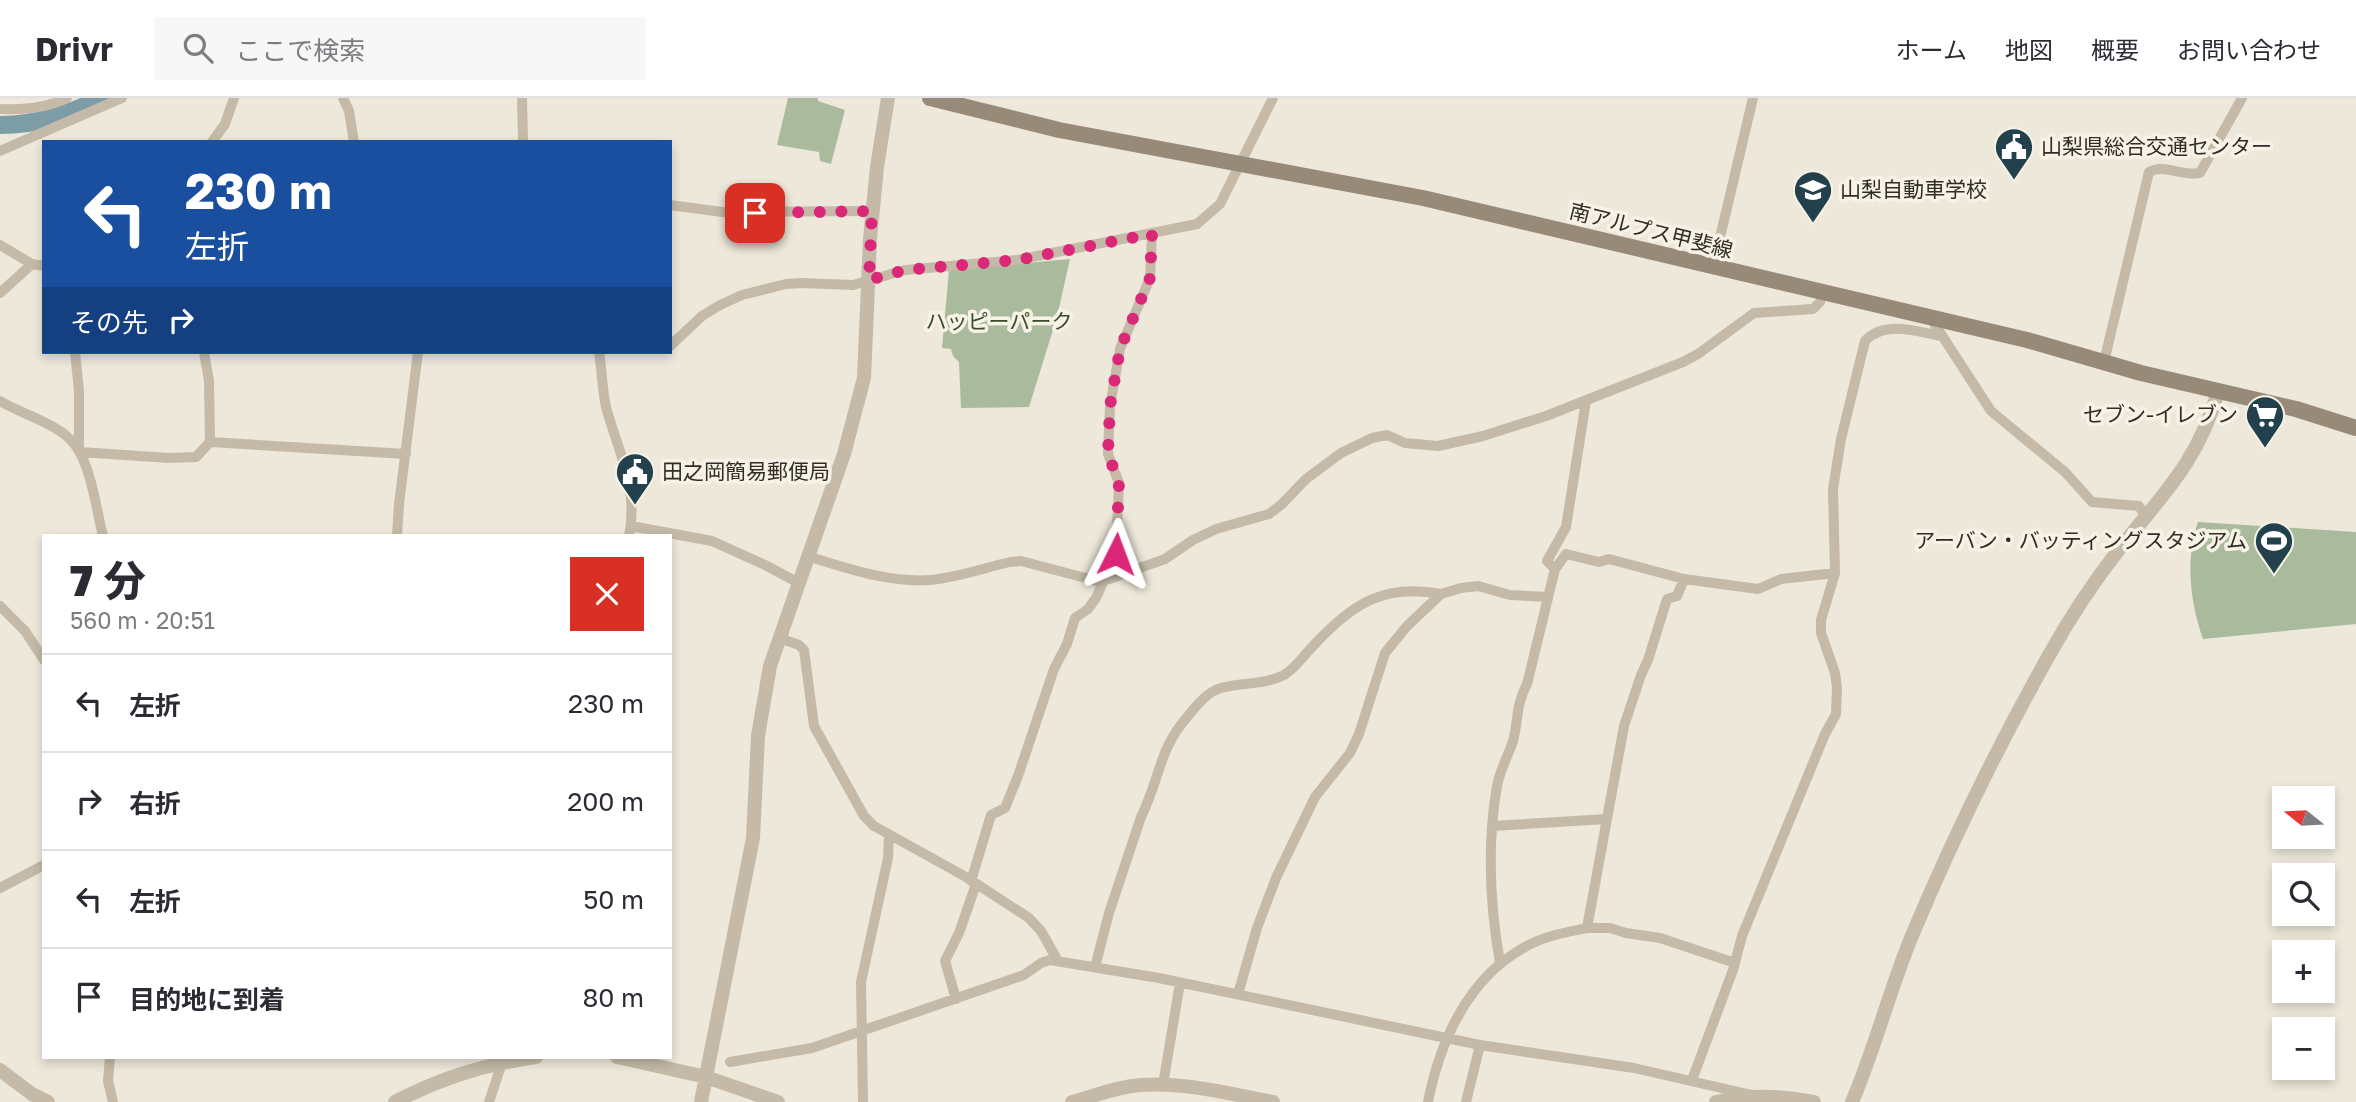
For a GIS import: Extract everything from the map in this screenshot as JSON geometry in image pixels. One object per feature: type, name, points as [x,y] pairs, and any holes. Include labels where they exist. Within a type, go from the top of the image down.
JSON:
[{"type":"main road","name":"南アルプス甲斐線","points":[[930,98],[1045,127],[1423,198],[2027,340],[2218,392],[2296,409],[2356,428]]},
{"type":"street","points":[[0,109],[30,108],[67,98]]},
{"type":"street","points":[[0,151],[122,98]]},
{"type":"street","points":[[213,140],[225,124],[234,98]]},
{"type":"street","points":[[343,98],[349,111],[355,140]]},
{"type":"street","points":[[522,98],[523,140]]},
{"type":"street","points":[[701,1102],[752,838],[758,736],[770,666],[797,582],[844,454],[864,378],[872,211],[888,98]]},
{"type":"street","points":[[672,344],[702,316],[742,295],[786,284],[853,285],[905,270],[1017,260],[1197,224],[1220,204],[1273,98]]},
{"type":"street","points":[[1713,267],[1754,98]]},
{"type":"street","points":[[2104,362],[2149,172],[2159,168],[2191,175],[2200,173],[2242,98]]},
{"type":"street","points":[[0,140],[19,143]]},
{"type":"street","points":[[672,205],[722,212],[872,211]]},
{"type":"street","points":[[956,999],[945,961],[959,933],[991,816],[1005,808],[1075,618],[1088,608],[1110,578],[1119,483],[1108,454],[1110,406],[1120,349],[1150,278],[1152,234]]},
{"type":"street","points":[[0,245],[38,265],[0,293]]},
{"type":"street","points":[[807,556],[873,575],[895,578],[930,580],[1021,561],[1097,581],[1110,578],[1165,559],[1193,540],[1216,529],[1269,514],[1306,479],[1342,453],[1372,438],[1387,435],[1405,443],[1438,446],[1495,432],[1586,401],[1683,362],[1754,313],[1813,309],[1823,294]]},
{"type":"street","points":[[1897,309],[1897,328]]},
{"type":"street","points":[[1930,317],[1999,420],[2065,472],[2092,502],[2139,506],[2146,517]]},
{"type":"street","points":[[1692,1080],[1735,963],[1742,936],[1825,734],[1836,714],[1836,681],[1821,633],[1821,620],[1835,573],[1833,489],[1841,439],[1865,341],[1869,336],[1897,328],[1941,336]]},
{"type":"street","points":[[75,354],[80,450],[102,534]]},
{"type":"street","points":[[0,401],[64,434],[80,450],[170,458],[196,457],[210,442],[209,381],[204,354]]},
{"type":"street","points":[[397,534],[418,354]]},
{"type":"street","points":[[599,354],[606,406],[630,480],[633,500],[630,531],[655,534]]},
{"type":"street","points":[[1852,1102],[1872,1057],[1889,997],[1908,946],[1980,785],[2063,630],[2119,549],[2175,484],[2211,416],[2218,392]]},
{"type":"street","points":[[1555,569],[1547,561],[1566,527],[1586,401]]},
{"type":"street","points":[[210,442],[407,454]]},
{"type":"street","points":[[672,536],[712,541],[797,582]]},
{"type":"street","points":[[1500,963],[1491,894],[1497,787],[1513,740],[1518,701],[1527,684],[1555,569],[1566,554],[1598,562],[1609,559],[1684,579],[1758,589],[1781,579],[1835,573]]},
{"type":"street","points":[[1587,928],[1624,726],[1667,599],[1677,596],[1684,579]]},
{"type":"street","points":[[1238,995],[1257,928],[1276,878],[1315,797],[1350,752],[1359,734],[1377,671],[1385,653],[1407,626],[1441,594],[1461,587],[1478,586],[1510,595],[1548,597]]},
{"type":"street","points":[[1095,967],[1109,913],[1158,767],[1170,740],[1196,707],[1220,688],[1267,682],[1287,674],[1348,611],[1373,598],[1407,590],[1441,594]]},
{"type":"street","points":[[0,606],[25,631],[42,657]]},
{"type":"street","points":[[779,638],[799,645],[804,650],[814,726],[864,816],[874,826],[1029,918],[1041,931],[1058,961]]},
{"type":"street","points":[[1493,826],[1607,819]]},
{"type":"street","points":[[863,1102],[860,982],[888,858],[889,835]]},
{"type":"street","points":[[0,888],[42,866]]},
{"type":"street","points":[[1428,1102],[1436,1066],[1468,998],[1488,972],[1527,946],[1557,934],[1587,928],[1610,928],[1660,938],[1735,963]]},
{"type":"street","points":[[730,1062],[812,1048],[1024,975],[1041,963],[1058,961],[1180,982],[1447,1039],[1634,1068],[1755,1095],[1814,1102]]},
{"type":"street","points":[[1163,1085],[1180,982]]},
{"type":"street","points":[[1466,1102],[1480,1045]]},
{"type":"street","points":[[110,1059],[108,1081],[113,1102]]},
{"type":"street","points":[[626,1059],[706,1077],[778,1102]]},
{"type":"street","points":[[394,1102],[457,1073],[503,1060]]},
{"type":"street","points":[[489,1102],[503,1060]]},
{"type":"street","points":[[0,1070],[32,1094],[48,1102]]},
{"type":"street","points":[[1073,1102],[1132,1086],[1163,1085],[1225,1097],[1273,1102]]},
{"type":"street","points":[[1716,1102],[1755,1095]]},
{"type":"green space","points":[[788,98],[818,98],[818,101],[845,110],[831,164],[820,161],[819,152],[777,145]]},
{"type":"green space","name":"ハッピーパーク","points":[[1070,259],[1057,317],[1029,407],[961,408],[959,362],[951,349],[942,348],[949,270]]},
{"type":"green space","name":"アーバン・バッティングスタジアム","points":[[2198,522],[2356,532],[2356,624],[2203,639],[2192,596],[2190,566]]},
{"type":"waterway","points":[[0,125],[53,118],[102,98]]},
{"type":"place","name":"山梨県総合交通センター","points":[[2014,181]]},
{"type":"place","name":"山梨自動車学校","points":[[1813,224]]},
{"type":"place","name":"セブン-イレブン","points":[[2265,449]]},
{"type":"place","name":"田之岡簡易郵便局","points":[[635,506]]},
{"type":"place","name":"アーバン・バッティングスタジアム","points":[[2274,575]]},
{"type":"route","points":[[755,213],[872,211],[869,280],[905,270],[1017,260],[1152,234],[1150,278],[1120,349],[1110,406],[1107,446],[1119,483],[1116,554]]}]
